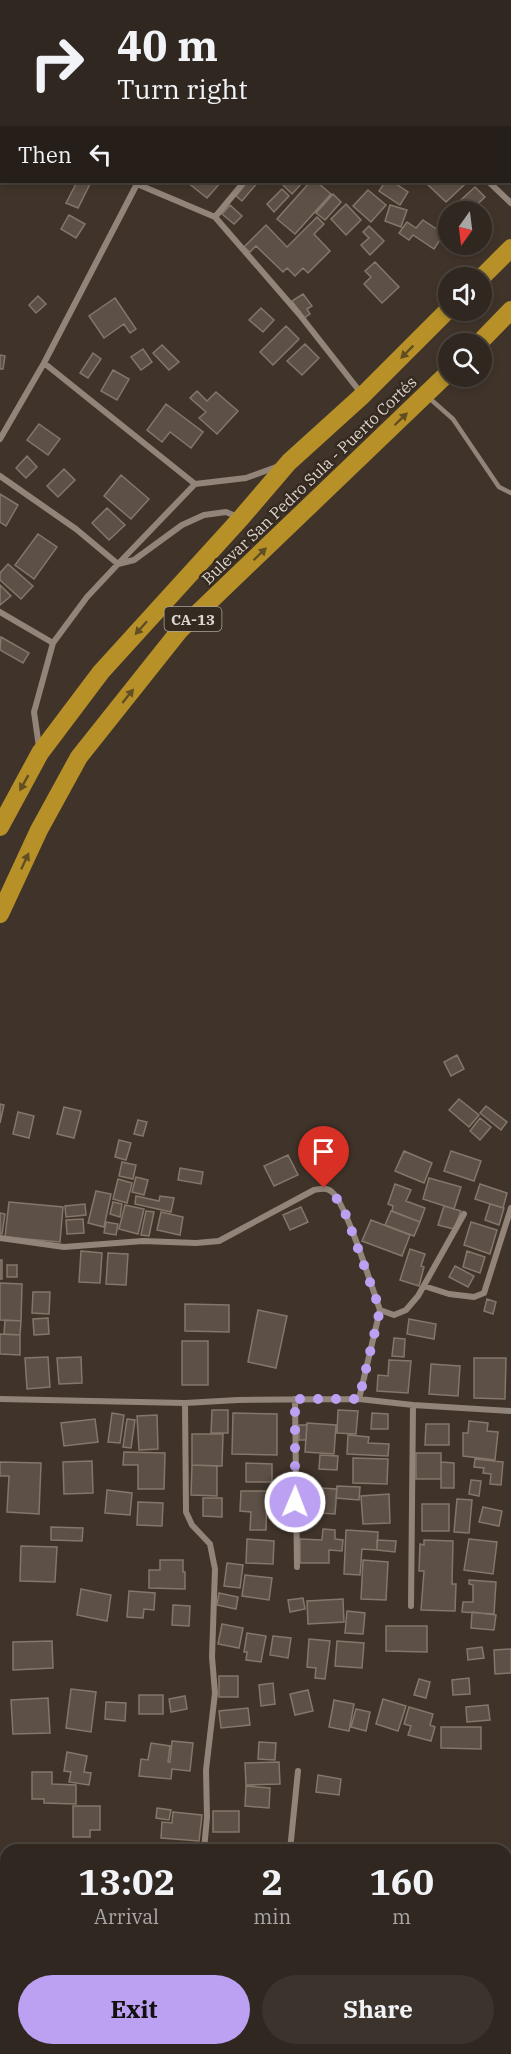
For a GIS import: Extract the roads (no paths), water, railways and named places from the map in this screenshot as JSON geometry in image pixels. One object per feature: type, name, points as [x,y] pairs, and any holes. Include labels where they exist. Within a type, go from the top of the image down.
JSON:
[{"type":"highway","points":[[492,267],[511,248]]},
{"type":"highway","points":[[489,333],[511,310]]},
{"type":"highway","name":"Bulevar San Pedro Sula - Puerto Cortés","points":[[0,827],[40,753],[101,672],[290,462],[363,395],[438,320]]},
{"type":"highway","name":"Bulevar San Pedro Sula - Puerto Cortés","points":[[0,914],[39,830],[79,757],[180,630],[438,383]]},
{"type":"street","points":[[0,439],[44,363],[137,183],[215,217],[298,314],[363,395]]},
{"type":"street","points":[[215,217],[243,183]]},
{"type":"street","points":[[490,183],[511,203]]},
{"type":"street","points":[[44,363],[195,484]]},
{"type":"street","points":[[40,753],[34,712],[52,643],[87,597],[195,484],[246,478],[290,462]]},
{"type":"street","points":[[0,477],[76,529],[118,564]]},
{"type":"street","points":[[118,564],[134,560],[182,525],[204,515],[226,512],[241,518]]},
{"type":"street","points":[[0,612],[52,643]]},
{"type":"street","points":[[0,1238],[64,1247],[143,1241],[196,1243],[219,1241],[314,1190],[324,1188],[333,1192],[346,1215],[380,1310],[359,1399]]},
{"type":"street","points":[[424,1286],[449,1294],[474,1297],[484,1293],[511,1208]]},
{"type":"street","points":[[380,1310],[394,1315],[406,1310],[418,1296],[464,1214]]},
{"type":"street","points":[[0,1399],[185,1403],[359,1399],[511,1411]]},
{"type":"street","points":[[295,1399],[297,1567]]},
{"type":"street","points":[[185,1403],[186,1512],[192,1525],[210,1544],[214,1569],[212,1657],[215,1693],[206,1770],[207,1816],[205,1844]]},
{"type":"street","points":[[411,1606],[413,1405]]},
{"type":"street","points":[[291,1844],[298,1771]]},
{"type":"lane","points":[[426,395],[453,419],[499,487],[511,493]]}]
